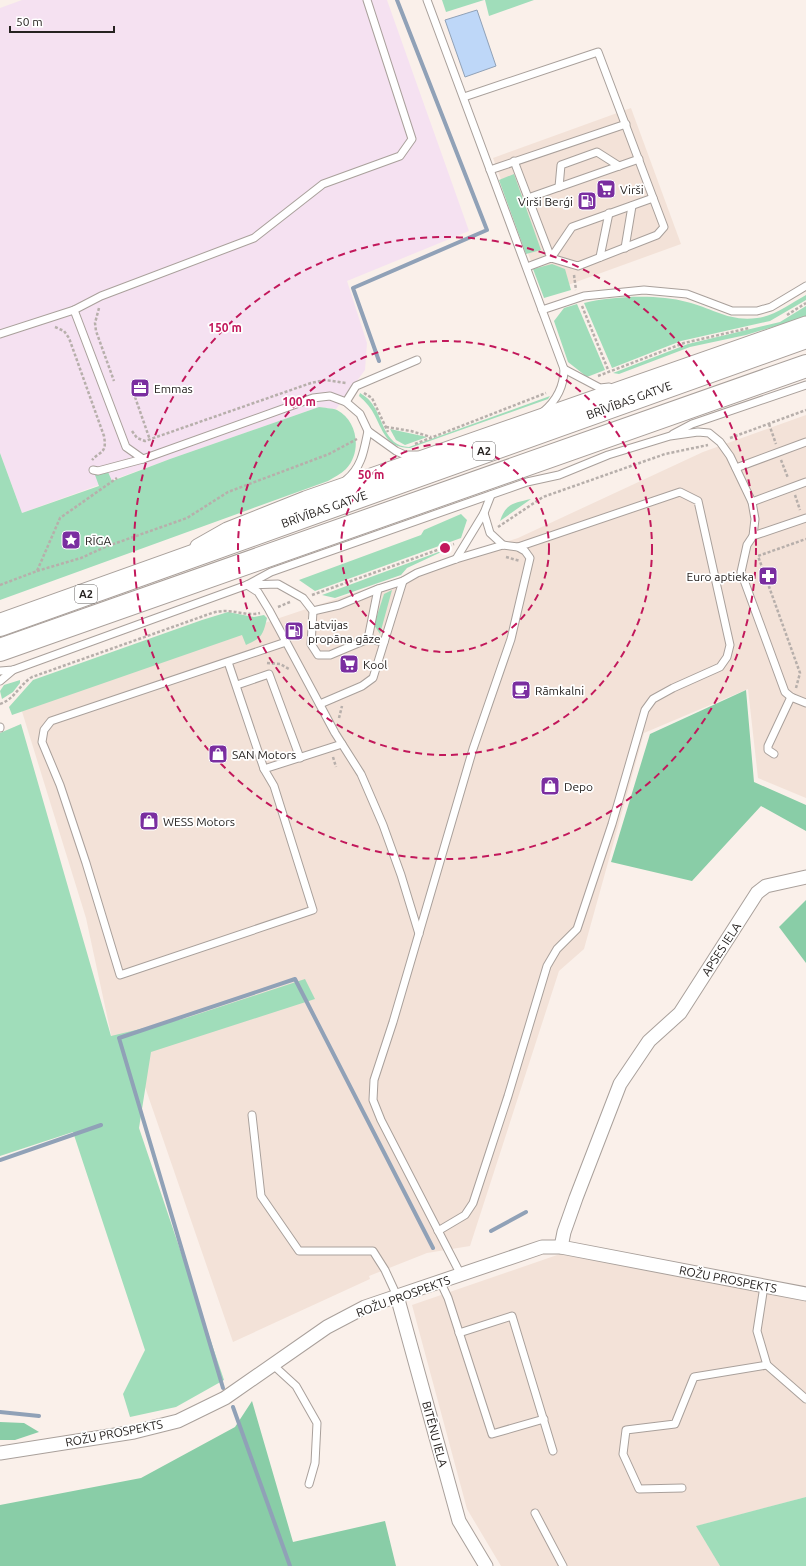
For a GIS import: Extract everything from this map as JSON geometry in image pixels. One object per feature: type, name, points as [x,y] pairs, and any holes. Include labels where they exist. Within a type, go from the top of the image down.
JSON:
[{"type":"highway","name":"BRĪVĪBAS GATVE","points":[[0,625],[806,337]]},
{"type":"highway","name":"A2","points":[[0,650],[806,366]]},
{"type":"street","points":[[162,566],[227,529],[337,487],[806,323]]},
{"type":"street","name":"APSES IELA","points":[[561,1247],[564,1232],[576,1198],[620,1084],[649,1041],[680,1013],[758,892],[766,886],[774,883],[806,877]]},
{"type":"street","name":"ROŽU PROSPEKTS","points":[[0,1453],[134,1432],[178,1421],[225,1398],[327,1327],[365,1307],[542,1247],[561,1247],[806,1294]]},
{"type":"street","name":"BITĒNU IELA","points":[[397,1296],[459,1521],[486,1566]]},
{"type":"lane","points":[[0,334],[74,310],[101,296],[254,238],[323,184],[400,156],[412,139],[367,0]]},
{"type":"lane","points":[[427,0],[564,369],[560,391],[556,399],[540,415]]},
{"type":"lane","points":[[464,97],[598,52],[664,227],[657,235],[578,266],[551,258]]},
{"type":"lane","points":[[490,170],[626,124]]},
{"type":"lane","points":[[559,188],[561,165],[597,152],[619,166]]},
{"type":"lane","points":[[528,198],[639,159]]},
{"type":"lane","points":[[514,161],[551,258]]},
{"type":"lane","points":[[527,267],[551,258],[572,227],[653,198]]},
{"type":"lane","points":[[625,248],[632,206]]},
{"type":"lane","points":[[600,257],[609,213]]},
{"type":"lane","points":[[542,310],[579,298],[644,290],[687,294],[732,311],[757,311],[771,308],[806,286]]},
{"type":"lane","points":[[74,310],[126,447],[144,459]]},
{"type":"lane","points":[[346,402],[356,386],[417,360]]},
{"type":"lane","points":[[564,369],[600,388],[624,387]]},
{"type":"lane","points":[[670,436],[692,424],[806,385]]},
{"type":"lane","points":[[93,470],[98,471],[144,459],[313,398],[330,396],[346,402],[360,414],[367,430],[364,456],[348,479],[337,487]]},
{"type":"lane","points":[[367,430],[404,455],[428,455]]},
{"type":"lane","points":[[0,671],[12,670],[247,585],[271,572],[527,482],[559,475],[608,455],[670,436],[698,432],[709,433],[720,442],[730,456],[752,502],[755,519],[753,536],[747,545],[741,572],[785,692],[791,697],[806,703]]},
{"type":"lane","points":[[736,468],[806,442]]},
{"type":"lane","points":[[752,502],[806,482]]},
{"type":"lane","points":[[438,1231],[465,1215],[473,1203],[508,1096],[547,966],[557,949],[577,929],[612,824],[645,710],[653,699],[720,667],[727,657],[730,645],[698,501],[680,492],[518,547]]},
{"type":"lane","points":[[456,559],[484,513],[491,495]]},
{"type":"lane","points":[[484,513],[490,533],[503,545]]},
{"type":"lane","points":[[753,536],[805,519]]},
{"type":"lane","points":[[313,611],[339,605],[378,589],[403,581],[417,573],[456,559],[503,545],[518,547],[525,551],[530,558],[511,639],[473,749],[393,1022],[374,1080],[373,1100],[380,1120],[461,1275]]},
{"type":"lane","points":[[320,704],[362,686],[373,678],[403,581]]},
{"type":"lane","points":[[247,585],[278,584],[303,598],[313,611],[311,644],[318,655],[330,656],[368,639],[384,642]]},
{"type":"lane","points":[[247,585],[258,592],[269,610],[342,744],[361,774],[383,825],[401,875],[419,934]]},
{"type":"lane","points":[[368,639],[378,589]]},
{"type":"lane","points":[[228,662],[264,769],[274,786],[313,910],[120,975],[86,863],[60,785],[42,742],[44,730],[51,721],[286,642]]},
{"type":"lane","points":[[0,682],[12,670]]},
{"type":"lane","points":[[237,685],[270,674],[300,758]]},
{"type":"lane","points":[[774,754],[768,750],[768,746],[784,719],[791,697]]},
{"type":"lane","points":[[264,769],[342,744]]},
{"type":"lane","points":[[252,1115],[261,1196],[299,1251],[374,1250],[386,1270],[397,1296]]},
{"type":"lane","points":[[440,1281],[459,1333],[492,1434],[544,1419]]},
{"type":"lane","points":[[764,1286],[757,1331],[767,1365],[806,1399]]},
{"type":"lane","points":[[459,1333],[512,1316],[554,1451]]},
{"type":"lane","points":[[272,1364],[296,1386],[317,1423],[315,1463],[309,1484]]},
{"type":"lane","points":[[682,1488],[639,1490],[623,1454],[626,1430],[675,1424],[694,1377],[767,1365]]},
{"type":"lane","points":[[535,1512],[563,1566]]},
{"type":"path","points":[[578,266],[573,276],[574,285],[609,372]]},
{"type":"path","points":[[101,296],[95,323],[96,331],[115,386]]},
{"type":"path","points":[[781,319],[806,303]]},
{"type":"path","points":[[45,319],[64,331],[69,338],[104,436],[106,445],[103,452],[92,458],[93,470]]},
{"type":"path","points":[[588,382],[609,372],[684,343],[752,327]]},
{"type":"path","points":[[130,430],[137,438],[145,441],[150,440],[310,383],[324,380],[339,381],[356,386],[372,398],[391,438]]},
{"type":"path","points":[[410,446],[550,391],[560,391]]},
{"type":"path","points":[[135,397],[150,440]]},
{"type":"path","points":[[498,527],[544,497],[665,454],[678,450],[692,450],[720,442],[806,410]]},
{"type":"path","points":[[0,586],[37,571],[81,558],[105,547],[187,518],[228,492],[329,454],[356,440],[367,430],[384,422]]},
{"type":"path","points":[[769,424],[778,452],[805,519]]},
{"type":"path","points":[[386,427],[412,431],[431,437]]},
{"type":"path","points":[[37,571],[60,518],[118,477]]},
{"type":"path","points":[[791,697],[798,684],[800,674],[758,556],[806,539]]},
{"type":"path","points":[[0,704],[12,698],[23,683],[32,677],[212,613],[229,610],[252,615],[456,543],[467,543]]},
{"type":"path","points":[[504,556],[529,563]]},
{"type":"path","points":[[265,663],[280,664],[293,673]]},
{"type":"path","points":[[330,748],[336,767]]},
{"type":"shaded area","points":[[22,0],[387,0],[469,231],[347,281],[367,343],[365,370],[336,409],[319,407],[22,513],[0,453],[0,8]]},
{"type":"shaded area","name":"Virši Berģi","points":[[631,108],[681,244],[543,294],[493,158]]},
{"type":"shaded area","points":[[806,415],[806,798],[758,778],[748,689],[644,733],[584,949],[559,971],[470,1246],[427,1253],[369,1276],[370,1279],[233,1342],[144,1084],[112,1039],[86,918],[20,705],[518,538],[703,452]]},
{"type":"shaded area","points":[[560,1254],[806,1301],[806,1497],[697,1526],[720,1566],[501,1566],[467,1509],[412,1305]]},
{"type":"green space","points":[[442,0],[484,0],[446,12]]},
{"type":"green space","points":[[485,0],[534,0],[489,16]]},
{"type":"green space","points":[[514,174],[541,250],[526,254],[499,180]]},
{"type":"green space","points":[[552,264],[565,269],[571,290],[544,298],[533,269]]},
{"type":"green space","points":[[806,295],[806,300],[770,321],[681,341],[612,368],[584,303],[622,297],[675,299],[721,314],[747,319],[770,315]]},
{"type":"green space","points":[[577,304],[605,370],[587,377],[568,362],[554,321],[564,308]]},
{"type":"green space","points":[[806,306],[806,317],[746,335],[690,347],[619,374],[613,373],[688,344],[780,322]]},
{"type":"green space","points":[[360,393],[368,399],[375,408],[385,430],[394,442],[409,447],[550,396],[548,399],[410,448],[397,446],[388,439],[381,429],[372,410],[359,396]]},
{"type":"green space","points":[[319,407],[337,410],[344,415],[350,421],[355,437],[356,446],[351,462],[346,469],[328,481],[0,600],[0,453],[22,513],[99,486],[95,475],[108,472],[112,481]]},
{"type":"green space","points":[[390,429],[427,437],[405,445],[396,440]]},
{"type":"green space","points":[[531,499],[500,521],[502,515],[508,507]]},
{"type":"green space","points":[[461,514],[467,520],[461,538],[315,591],[299,580],[421,535],[424,530]]},
{"type":"green space","points":[[452,547],[407,568],[401,575],[335,598],[322,595]]},
{"type":"green space","points":[[392,590],[380,634],[374,625],[384,594]]},
{"type":"green space","points":[[228,612],[254,617],[264,615],[267,618],[263,632],[259,638],[246,645],[242,635],[12,715],[9,707],[33,680]]},
{"type":"green space","points":[[20,680],[20,683],[13,692],[2,699],[0,691],[4,685]]},
{"type":"green space","points":[[746,690],[754,782],[806,805],[806,831],[761,806],[692,881],[611,862],[650,734]]},
{"type":"green space","points":[[21,724],[111,1036],[186,1018],[305,979],[315,999],[151,1052],[139,1128],[224,1380],[176,1407],[130,1417],[123,1394],[145,1350],[73,1132],[0,1156],[0,733]]},
{"type":"green space","points":[[806,900],[806,963],[779,927]]},
{"type":"green space","points":[[252,1401],[293,1542],[385,1521],[396,1566],[0,1566],[0,1505],[141,1478],[235,1427]]},
{"type":"green space","points":[[0,1422],[24,1423],[39,1432],[15,1440],[0,1440]]},
{"type":"green space","points":[[806,1497],[806,1566],[720,1566],[696,1526]]},
{"type":"water","points":[[477,10],[496,66],[465,77],[445,20]]},
{"type":"waterway","points":[[379,361],[353,288],[487,230],[397,0]]},
{"type":"waterway","points":[[223,1388],[119,1038],[295,979],[433,1248]]},
{"type":"waterway","points":[[0,1160],[101,1125]]},
{"type":"waterway","points":[[491,1231],[526,1212]]},
{"type":"waterway","points":[[233,1407],[290,1566]]},
{"type":"waterway","points":[[0,1412],[39,1416]]},
{"type":"place","name":"Virši","points":[[606,189]]},
{"type":"place","name":"Virši Berģi","points":[[587,201]]},
{"type":"place","name":"Emmas","points":[[140,388]]},
{"type":"place","name":"RĪGA","points":[[71,540]]},
{"type":"place","name":"Euro aptieka","points":[[768,576]]},
{"type":"place","name":"Latvijas propāna gāze","points":[[294,631]]},
{"type":"place","name":"Kool","points":[[349,664]]},
{"type":"place","name":"Rāmkalni","points":[[521,690]]},
{"type":"place","name":"SAN Motors","points":[[218,754]]},
{"type":"place","name":"Depo","points":[[550,786]]},
{"type":"place","name":"WESS Motors","points":[[149,821]]}]
